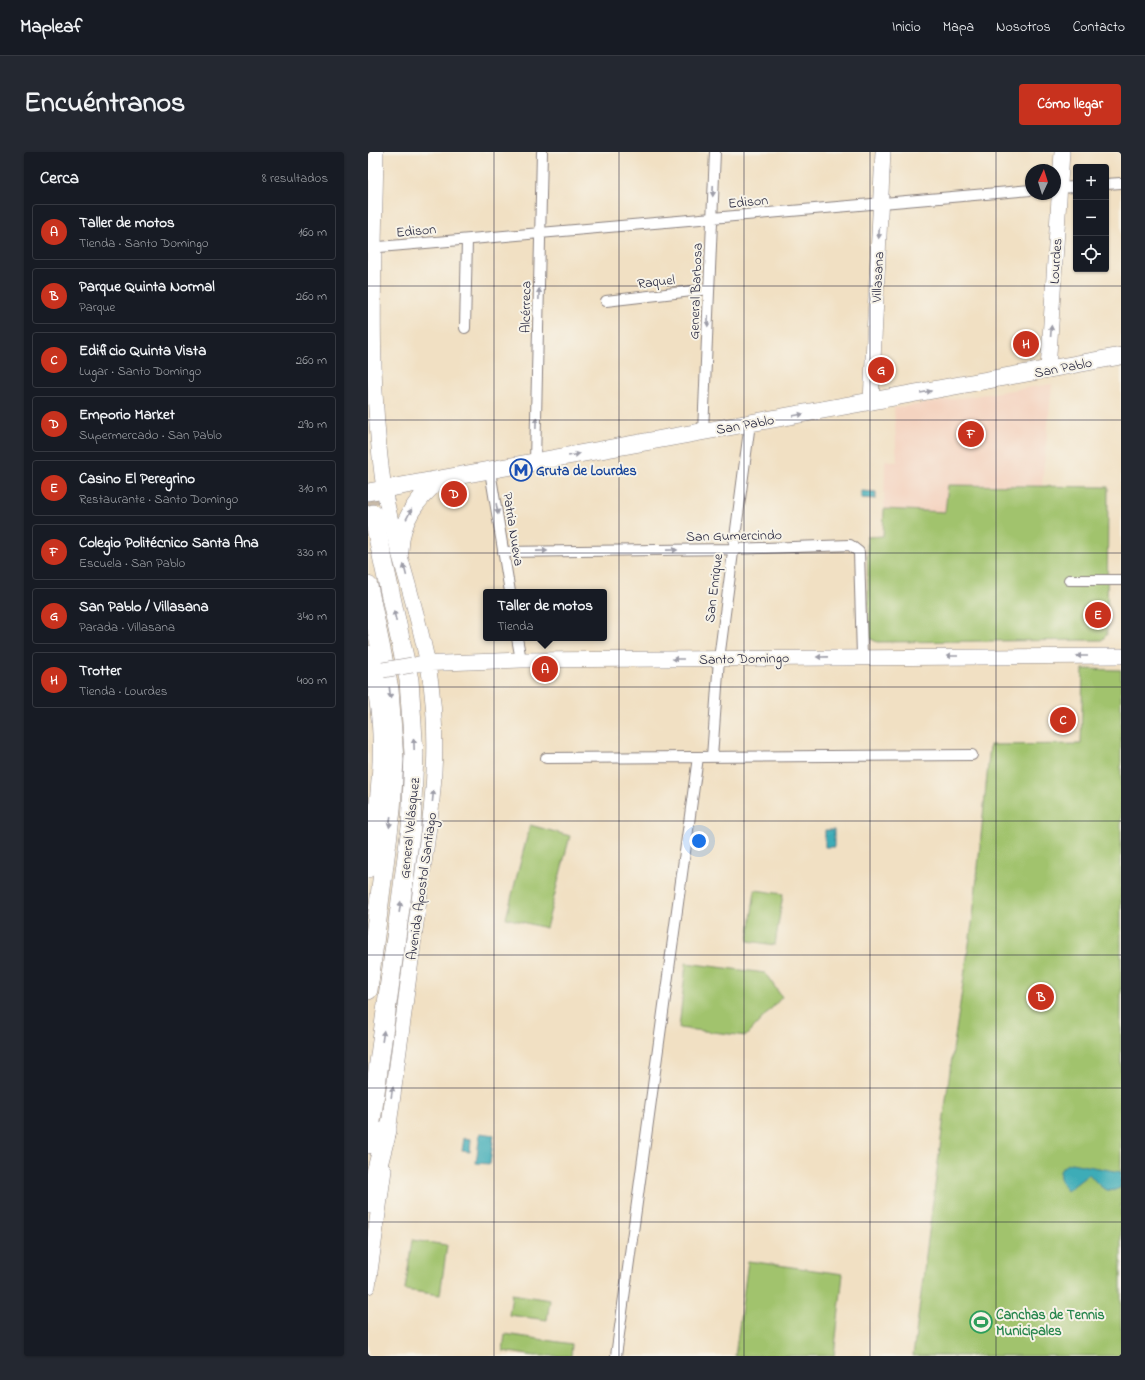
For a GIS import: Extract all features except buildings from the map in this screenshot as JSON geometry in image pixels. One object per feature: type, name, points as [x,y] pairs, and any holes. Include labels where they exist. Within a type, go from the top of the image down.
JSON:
[{"type":"highway","name":"General Velásquez","points":[[368,1144],[409,840],[414,776],[414,731],[409,680],[373,514]]},
{"type":"highway","name":"General Velásquez","points":[[368,586],[389,689],[394,760],[390,817],[368,990]]},
{"type":"highway","points":[[368,1204],[387,1130]]},
{"type":"main road","name":"Avenida Apostol Santiago","points":[[368,1286],[385,1167],[387,1130],[434,786],[435,734],[428,663],[400,552],[376,490],[376,428],[372,375],[371,248],[376,152]]},
{"type":"main road","name":"Villasana","points":[[871,402],[883,152]]},
{"type":"main road","name":"Lourdes","points":[[1060,164],[1062,152]]},
{"type":"main road","name":"Lourdes","points":[[1048,370],[1056,200]]},
{"type":"main road","name":"San Pablo","points":[[376,490],[490,471],[1121,356]]},
{"type":"main road","points":[[400,552],[401,533],[408,515],[424,494],[440,479]]},
{"type":"main road","points":[[368,653],[374,672],[378,702],[380,752],[377,800],[368,870]]},
{"type":"main road","name":"Santo Domingo","points":[[374,672],[428,663],[521,660],[719,659],[862,656],[1121,656]]},
{"type":"street","name":"Alcérreca","points":[[535,462],[542,152]]},
{"type":"street","name":"General Barbosa","points":[[703,432],[715,152]]},
{"type":"street","points":[[1109,184],[1121,183]]},
{"type":"street","points":[[1061,188],[1073,187]]},
{"type":"street","name":"Edison","points":[[371,248],[1025,191]]},
{"type":"street","points":[[465,328],[467,240]]},
{"type":"street","name":"Raquel","points":[[606,301],[709,289]]},
{"type":"street","name":"San Enrique","points":[[712,757],[719,659],[732,549],[750,424]]},
{"type":"street","name":"Patria Nueva","points":[[490,471],[509,589]]},
{"type":"street","name":"San Gumercindo","points":[[503,552],[732,549],[850,545],[856,548],[859,552],[862,656]]},
{"type":"street","points":[[1069,580],[1121,580]]},
{"type":"street","points":[[518,641],[521,660]]},
{"type":"street","points":[[546,758],[972,755]]},
{"type":"street","points":[[616,1356],[698,757]]},
{"type":"shaded area","points":[[1052,384],[1042,486],[948,485],[945,512],[884,509],[885,460],[897,462],[894,408]]},
{"type":"green space","points":[[948,485],[1108,487],[1107,634],[1102,640],[877,642],[869,638],[867,537],[883,536],[884,509],[945,512]]},
{"type":"green space","points":[[1083,669],[1121,670],[1121,1356],[913,1356],[949,1077],[973,917],[990,745],[1081,744]]},
{"type":"green space","points":[[530,825],[570,836],[546,928],[506,918]]},
{"type":"green space","points":[[755,890],[783,894],[775,945],[748,941]]},
{"type":"green space","points":[[686,963],[765,973],[782,997],[746,1036],[679,1028]]},
{"type":"green space","points":[[412,1240],[447,1245],[440,1295],[405,1290]]},
{"type":"green space","points":[[748,1261],[843,1274],[834,1356],[735,1356]]},
{"type":"green space","points":[[512,1294],[550,1300],[547,1320],[509,1315]]},
{"type":"green space","points":[[505,1334],[572,1344],[571,1356],[534,1356],[503,1351]]},
{"type":"water","points":[[861,491],[876,492],[876,499],[861,498]]},
{"type":"water","points":[[825,830],[834,830],[834,847],[825,847]]},
{"type":"water","points":[[480,1133],[494,1135],[490,1164],[476,1163]]},
{"type":"water","points":[[464,1138],[471,1139],[470,1152],[462,1151]]},
{"type":"water","points":[[1071,1163],[1121,1172],[1121,1187],[1116,1190],[1107,1190],[1099,1185],[1089,1174],[1067,1191],[1060,1179],[1060,1171],[1066,1165]]},
{"type":"tunnel","points":[[368,486],[373,514]]},
{"type":"place","name":"Trotter","points":[[1026,344]]},
{"type":"place","name":"San Pablo / Villasana","points":[[881,370]]},
{"type":"place","name":"Colegio Politécnico Santa Ana","points":[[971,434]]},
{"type":"place","name":"Gruta de Lourdes","points":[[521,470]]},
{"type":"place","name":"Emporio Market","points":[[454,494]]},
{"type":"place","name":"Casino El Peregrino","points":[[1098,615]]},
{"type":"place","name":"Taller de motos","points":[[545,669]]},
{"type":"place","name":"Edificio Quinta Vista","points":[[1063,720]]},
{"type":"place","name":"Parque Quinta Normal","points":[[1041,997]]},
{"type":"place","name":"Canchas de Tennis Municipales","points":[[981,1322]]}]
